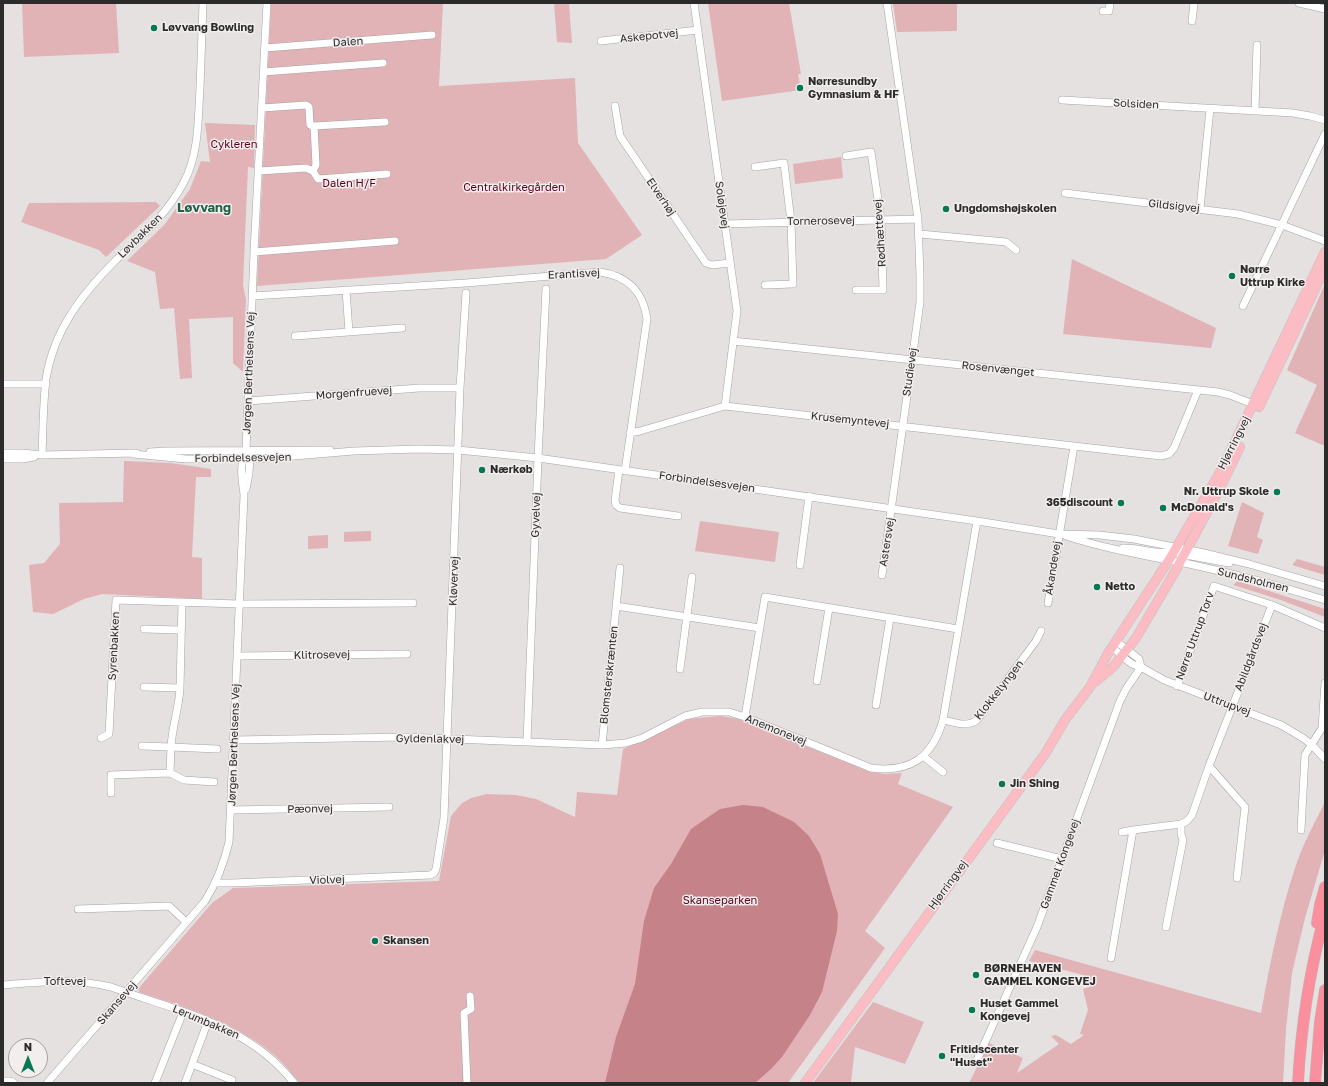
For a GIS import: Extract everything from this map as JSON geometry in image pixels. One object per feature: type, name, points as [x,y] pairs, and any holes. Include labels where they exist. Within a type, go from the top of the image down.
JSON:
[{"type":"highway","points":[[1310,978],[1320,905],[1325,888]]},
{"type":"highway","points":[[1298,1083],[1304,1011],[1325,914]]},
{"type":"highway","points":[[1315,1083],[1320,1022],[1325,990]]},
{"type":"main road","name":"Hjørringvej","points":[[804,1083],[1045,754],[1065,720],[1090,687],[1114,644],[1178,555],[1220,490],[1325,252]]},
{"type":"main road","name":"Hjørringvej","points":[[1090,687],[1113,667],[1148,618],[1178,555],[1257,405],[1325,268]]},
{"type":"street","name":"Løvbakken","points":[[42,455],[46,384],[51,360],[67,320],[81,298],[100,276],[161,216],[174,200],[185,182],[192,164],[196,144],[198,119],[203,3]]},
{"type":"street","points":[[252,296],[267,3]]},
{"type":"street","name":"Soløjevej","points":[[694,3],[737,311],[726,406]]},
{"type":"street","name":"Studievej","points":[[887,3],[920,234],[920,302],[892,509]]},
{"type":"street","points":[[1103,11],[1109,11],[1110,3]]},
{"type":"street","points":[[1192,22],[1194,3]]},
{"type":"street","points":[[1299,3],[1325,9]]},
{"type":"street","name":"Askepotvej","points":[[601,41],[698,30]]},
{"type":"street","name":"Dalen","points":[[265,48],[432,35]]},
{"type":"street","points":[[1255,111],[1257,45]]},
{"type":"street","points":[[263,72],[383,63]]},
{"type":"street","name":"Solsiden","points":[[1062,100],[1293,113],[1325,120]]},
{"type":"street","points":[[262,108],[306,105],[309,107],[310,125],[314,126],[385,122]]},
{"type":"street","name":"Elverhøj","points":[[615,106],[620,136],[706,263],[712,265],[730,263]]},
{"type":"street","points":[[1200,209],[1210,108]]},
{"type":"street","points":[[313,171],[316,165],[314,126]]},
{"type":"street","points":[[1243,306],[1325,134]]},
{"type":"street","name":"Rødhættevej","points":[[846,156],[871,152],[881,220],[883,290],[856,290]]},
{"type":"street","points":[[755,167],[784,163],[791,222],[793,284],[765,285]]},
{"type":"street","points":[[259,171],[306,168],[313,171],[318,179],[387,174]]},
{"type":"street","name":"Gildsigvej","points":[[1065,193],[1238,214],[1282,225],[1325,241]]},
{"type":"street","name":"Tornerosevej","points":[[724,224],[918,218]]},
{"type":"street","points":[[920,234],[1006,242],[1016,250]]},
{"type":"street","points":[[254,252],[395,241]]},
{"type":"street","name":"Erantisvej","points":[[252,296],[466,283],[600,272],[618,277],[635,289],[645,307],[647,319],[630,433],[615,500],[616,505],[620,508],[678,516]]},
{"type":"street","name":"Gyvelvej","points":[[527,742],[546,289]]},
{"type":"street","points":[[346,290],[349,332]]},
{"type":"street","name":"Kløvervej","points":[[436,869],[444,818],[460,388],[466,293]]},
{"type":"street","name":"Jørgen Berthelsens Vej","points":[[216,883],[224,862],[229,842],[231,810],[244,495],[242,472],[246,459],[252,296]]},
{"type":"street","points":[[295,336],[402,328]]},
{"type":"street","name":"Rosenvænget","points":[[733,341],[1218,392],[1257,405]]},
{"type":"street","points":[[3,384],[46,384]]},
{"type":"street","name":"Morgenfruevej","points":[[248,401],[419,388],[460,388]]},
{"type":"street","name":"Krusemyntevej","points":[[630,433],[726,406],[1161,456],[1169,454],[1174,448],[1198,390]]},
{"type":"street","points":[[1059,534],[1074,446]]},
{"type":"street","name":"Forbindelsesvejen","points":[[3,453],[42,455],[133,454],[166,451],[319,449],[354,451]]},
{"type":"street","name":"Forbindelsesvejen","points":[[133,454],[186,459],[246,459],[354,451],[418,449],[458,450],[538,458],[809,496],[1059,534],[1099,535],[1134,539],[1178,555]]},
{"type":"street","name":"Forbindelsesvejen","points":[[3,459],[22,459],[42,455]]},
{"type":"street","points":[[800,565],[809,496]]},
{"type":"street","name":"Astersvej","points":[[882,575],[892,509]]},
{"type":"street","name":"Anemonevej","points":[[626,742],[642,738],[685,716],[729,712],[745,717],[871,768],[885,770],[898,769],[912,764],[923,756],[933,744],[939,733],[943,720],[977,521]]},
{"type":"street","name":"Forbindelsesvejen","points":[[1059,534],[1105,548],[1133,548],[1178,555]]},
{"type":"street","name":"Åkandevej","points":[[1048,603],[1059,534]]},
{"type":"street","points":[[1097,546],[1099,535]]},
{"type":"street","name":"Sundsholmen","points":[[1178,555],[1249,564],[1288,574],[1325,586]]},
{"type":"street","name":"Sundsholmen","points":[[1178,555],[1251,579],[1325,600]]},
{"type":"street","name":"Blomsterskrænten","points":[[602,745],[620,568]]},
{"type":"street","points":[[680,669],[688,617],[692,576]]},
{"type":"street","name":"Nørre Uttrup Torv","points":[[1177,686],[1214,586],[1272,605]]},
{"type":"street","points":[[745,717],[765,598],[958,630]]},
{"type":"street","name":"Syrenbakken","points":[[101,738],[109,734],[116,600],[239,604]]},
{"type":"street","points":[[170,773],[171,736],[179,703],[182,602]]},
{"type":"street","points":[[239,604],[413,603]]},
{"type":"street","points":[[1272,605],[1325,628]]},
{"type":"street","name":"Abildgårdsvej","points":[[1181,824],[1187,821],[1192,815],[1209,766],[1272,605]]},
{"type":"street","points":[[616,606],[760,628]]},
{"type":"street","points":[[817,681],[829,608]]},
{"type":"street","points":[[876,705],[890,618]]},
{"type":"street","points":[[144,629],[180,630]]},
{"type":"street","name":"Klokkelyngen","points":[[943,720],[965,724],[973,723],[977,720],[1036,641],[1041,631]]},
{"type":"street","name":"Uttrupvej","points":[[1114,644],[1134,665],[1141,667],[1177,686],[1281,725],[1311,744],[1325,759]]},
{"type":"street","name":"Klitrosevej","points":[[238,656],[407,654]]},
{"type":"street","name":"Gammel Kongevej","points":[[977,1060],[1037,927],[1120,701],[1126,689],[1141,667]]},
{"type":"street","points":[[1301,830],[1305,755],[1322,728],[1325,683]]},
{"type":"street","points":[[144,687],[180,688]]},
{"type":"street","name":"Gyldenlakvej","points":[[234,740],[404,738],[602,745],[626,742]]},
{"type":"street","points":[[142,746],[217,749]]},
{"type":"street","points":[[923,756],[943,772]]},
{"type":"street","points":[[1209,766],[1245,807],[1237,878]]},
{"type":"street","points":[[111,793],[111,775],[170,773],[184,780],[214,782]]},
{"type":"street","name":"Pæonvej","points":[[231,810],[389,807]]},
{"type":"street","points":[[1122,832],[1181,824],[1181,834],[1183,840],[1166,927]]},
{"type":"street","points":[[1111,958],[1133,830]]},
{"type":"street","points":[[996,843],[1062,859]]},
{"type":"street","name":"Violvej","points":[[216,883],[430,875],[434,873],[436,869]]},
{"type":"street","name":"Skansevej","points":[[47,1083],[205,900],[216,883]]},
{"type":"street","points":[[78,909],[169,906],[186,922]]},
{"type":"street","name":"Toftevej","points":[[3,985],[67,981],[96,983],[126,992]]},
{"type":"street","name":"Lerumbakken","points":[[126,992],[231,1030],[254,1044],[274,1061],[294,1083]]},
{"type":"street","points":[[467,1083],[464,1013],[471,1009],[470,996]]},
{"type":"street","points":[[155,1083],[183,1012]]},
{"type":"street","points":[[185,1083],[208,1021]]},
{"type":"street","points":[[192,1064],[232,1080]]},
{"type":"street","points":[[3,1080],[14,1083]]},
{"type":"green space","points":[[22,3],[116,3],[119,53],[24,57]]},
{"type":"green space","name":"Dalen H/F","points":[[271,3],[443,3],[439,86],[575,78],[578,143],[642,235],[606,259],[257,286]]},
{"type":"green space","points":[[554,3],[569,3],[572,43],[557,42]]},
{"type":"green space","points":[[708,3],[789,3],[801,74],[798,74],[801,90],[722,101]]},
{"type":"green space","points":[[893,3],[957,3],[957,31],[897,32]]},
{"type":"green space","name":"Cykleren","points":[[205,123],[255,125],[254,168],[248,167],[243,285],[246,300],[243,372],[233,363],[233,317],[189,319],[192,378],[180,379],[174,308],[160,309],[155,272],[127,261],[165,224],[190,189],[201,161],[210,162]]},
{"type":"green space","points":[[841,157],[843,178],[795,184],[793,164]]},
{"type":"green space","points":[[156,202],[160,206],[106,257],[99,250],[21,222],[29,203]]},
{"type":"green space","points":[[1072,259],[1216,328],[1211,348],[1063,334]]},
{"type":"green space","points":[[1324,286],[1325,446],[1295,433],[1317,385],[1287,370]]},
{"type":"green space","points":[[124,461],[171,463],[211,469],[211,477],[196,477],[192,557],[202,558],[202,599],[102,594],[84,599],[53,614],[33,612],[29,565],[44,563],[60,544],[59,503],[123,502]]},
{"type":"green space","points":[[1242,502],[1264,513],[1257,537],[1263,540],[1258,554],[1228,546]]},
{"type":"green space","points":[[700,521],[779,532],[775,562],[695,551]]},
{"type":"green space","points":[[371,531],[371,541],[344,542],[344,532]]},
{"type":"green space","points":[[328,535],[328,548],[308,549],[308,536]]},
{"type":"green space","points":[[1297,559],[1325,567],[1325,575],[1292,565]]},
{"type":"green space","points":[[1238,581],[1325,609],[1325,617],[1281,600],[1233,585]]},
{"type":"green space","name":"Skanseparken","points":[[721,716],[739,719],[870,772],[885,774],[902,773],[898,784],[953,807],[865,931],[885,948],[788,1083],[300,1083],[277,1057],[242,1033],[226,1024],[192,1010],[139,992],[138,989],[212,903],[233,888],[439,881],[451,816],[462,803],[471,798],[487,794],[516,795],[536,799],[575,817],[577,792],[617,795],[623,749],[689,719]]},
{"type":"green space","points":[[1325,803],[1325,850],[1305,918],[1292,973],[1286,1029],[1283,1083],[969,1083],[989,1043],[1023,1058],[1017,1073],[1059,1044],[1051,1036],[1055,1035],[1071,1044],[1084,1035],[1080,1034],[1088,1010],[1083,989],[1092,986],[1083,975],[1029,961],[1035,950],[1261,1013],[1276,938],[1290,883],[1302,849]]},
{"type":"green space","points":[[873,1002],[924,1022],[905,1064],[855,1047],[851,1083],[813,1083]]},
{"type":"shaded area","points":[[743,805],[763,807],[794,822],[809,836],[820,854],[838,914],[837,931],[822,992],[810,1015],[782,1057],[755,1083],[605,1083],[616,1037],[635,984],[644,921],[654,888],[671,864],[691,829],[720,809]]},
{"type":"place","name":"Løvvang Bowling","points":[[154,28]]},
{"type":"place","name":"Nørresundby Gymnasium & HF","points":[[800,88]]},
{"type":"place","name":"Ungdomshøjskolen","points":[[946,209]]},
{"type":"place","name":"Nørre Uttrup Kirke","points":[[1232,276]]},
{"type":"place","name":"Nærkøb","points":[[482,470]]},
{"type":"place","name":"Nr. Uttrup Skole","points":[[1277,492]]},
{"type":"place","name":"365discount","points":[[1121,503]]},
{"type":"place","name":"McDonald's","points":[[1163,508]]},
{"type":"place","name":"Netto","points":[[1097,587]]},
{"type":"place","name":"Jin Shing","points":[[1002,784]]},
{"type":"place","name":"Skansen","points":[[375,941]]},
{"type":"place","name":"BØRNEHAVEN GAMMEL KONGEVEJ","points":[[976,975]]},
{"type":"place","name":"Huset Gammel Kongevej","points":[[972,1010]]},
{"type":"place","name":"Fritidscenter \"Huset\"","points":[[942,1056]]},
{"type":"district","name":"Løvvang","points":[[204,208]]},
{"type":"park label","name":"Centralkirkegården","points":[[514,188]]}]
